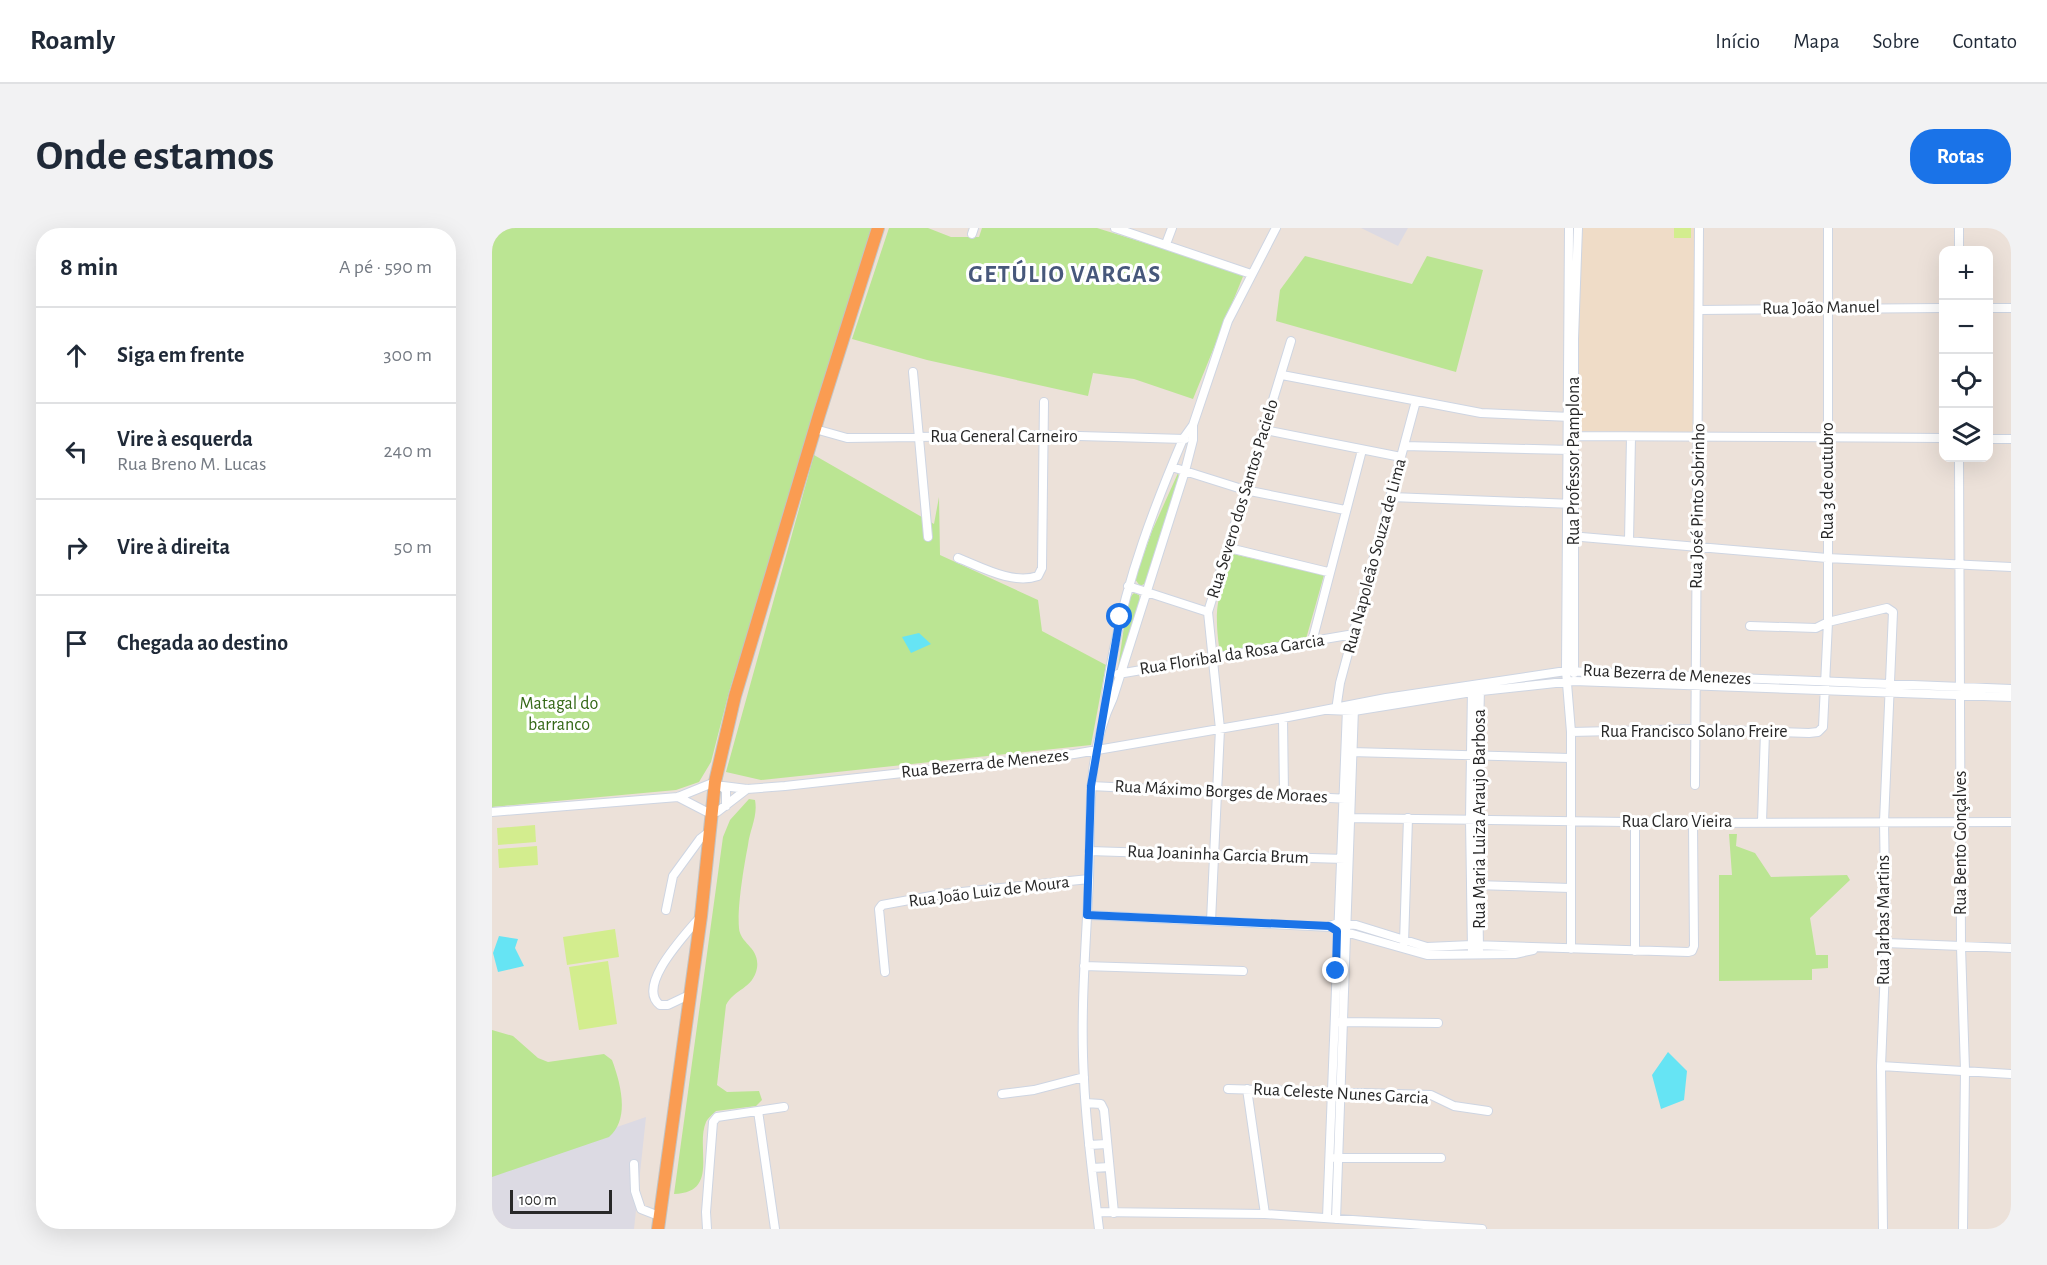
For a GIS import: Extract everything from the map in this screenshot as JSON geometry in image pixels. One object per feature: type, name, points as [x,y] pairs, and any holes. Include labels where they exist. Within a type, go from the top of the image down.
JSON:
[{"type":"highway","points":[[658,1223],[701,916],[709,832],[706,810],[719,784],[735,696],[878,228]]},
{"type":"street","points":[[1115,228],[1251,274]]},
{"type":"street","points":[[1166,244],[1172,228]]},
{"type":"street","points":[[1105,714],[1109,674],[1128,586],[1172,467],[1193,425],[1228,321],[1276,228]]},
{"type":"street","name":"Rua Professor Pamplona","points":[[1569,228],[1571,949]]},
{"type":"street","name":"Rua Professor Pamplona","points":[[1570,339],[1578,228]]},
{"type":"street","name":"Rua José Pinto Sobrinho","points":[[1695,785],[1699,228]]},
{"type":"street","name":"Rua 3 de outubro","points":[[1818,732],[1823,727],[1828,622],[1828,228]]},
{"type":"street","points":[[1959,228],[1959,246]]},
{"type":"street","name":"Rua João Manuel","points":[[1699,310],[1828,307],[1939,308]]},
{"type":"street","points":[[1993,308],[2011,308]]},
{"type":"street","name":"Rua Severo dos Santos Pacielo","points":[[1211,921],[1220,729],[1215,659],[1208,612],[1291,341]]},
{"type":"street","points":[[913,372],[917,437],[928,537]]},
{"type":"street","points":[[1282,375],[1481,413],[1571,417]]},
{"type":"street","name":"Rua Napoleão Souza de Lima","points":[[1333,709],[1416,401]]},
{"type":"street","points":[[958,558],[997,573],[1025,579],[1038,576],[1042,568],[1043,552],[1044,402]]},
{"type":"street","points":[[1099,1229],[1084,1077],[1084,966],[1091,786],[1096,750],[1105,714],[1121,673],[1185,471],[1193,440],[1193,425]]},
{"type":"street","name":"Rua General Carneiro","points":[[816,429],[847,438],[1044,435],[1193,440]]},
{"type":"street","points":[[1265,430],[1401,457]]},
{"type":"street","points":[[1571,436],[1939,438]]},
{"type":"street","points":[[1629,541],[1630,436]]},
{"type":"street","points":[[1993,439],[2011,439]]},
{"type":"street","points":[[1404,446],[1571,450]]},
{"type":"street","points":[[1312,642],[1328,572],[1362,450]]},
{"type":"street","name":"Rua Bento Gonçalves","points":[[1959,462],[1961,947],[1965,1070],[1963,1229]]},
{"type":"street","points":[[1172,467],[1245,490],[1345,510]]},
{"type":"street","points":[[1391,497],[1571,504]]},
{"type":"street","points":[[1571,536],[1827,558],[2011,567]]},
{"type":"street","points":[[1228,548],[1328,572]]},
{"type":"street","points":[[1128,586],[1208,612]]},
{"type":"street","name":"Rua Jarbas Martins","points":[[1828,622],[1887,608],[1893,612],[1884,822],[1886,943],[1881,1066],[1883,1229]]},
{"type":"street","points":[[1750,626],[1809,628],[1828,622]]},
{"type":"street","name":"Rua Floribal da Rosa Garcia","points":[[1109,674],[1215,659],[1354,634]]},
{"type":"street","name":"Rua Bezerra de Menezes","points":[[719,784],[747,789],[1096,750],[1570,671],[1606,672],[1697,681],[1826,687],[1960,691],[2011,689]]},
{"type":"street","points":[[1606,672],[1606,682]]},
{"type":"street","points":[[1536,675],[1536,685]]},
{"type":"street","name":"Rua Bezerra de Menezes","points":[[1476,688],[1570,681],[1697,681]]},
{"type":"street","name":"Rua Maria Luiza Araujo Barbosa","points":[[1476,688],[1473,819],[1476,950]]},
{"type":"street","name":"Rua Bezerra de Menezes","points":[[1960,691],[2011,697]]},
{"type":"street","points":[[1331,1218],[1351,708]]},
{"type":"street","points":[[1283,718],[1284,795]]},
{"type":"street","name":"Rua Francisco Solano Freire","points":[[1571,732],[1696,729],[1818,732]]},
{"type":"street","points":[[1762,822],[1765,732]]},
{"type":"street","points":[[1350,752],[1570,758]]},
{"type":"street","points":[[492,812],[678,797],[719,784],[728,795],[726,806]]},
{"type":"street","name":"Rua Máximo Borges de Moraes","points":[[1091,786],[1348,799]]},
{"type":"street","points":[[701,788],[698,798],[706,810]]},
{"type":"street","points":[[678,797],[706,810],[722,810],[747,789]]},
{"type":"street","name":"Rua Claro Vieira","points":[[1347,818],[1571,819],[1635,823],[2011,822]]},
{"type":"street","points":[[1404,944],[1408,818]]},
{"type":"street","points":[[1635,823],[1635,951]]},
{"type":"street","points":[[1087,915],[1341,927],[1368,932],[1404,944],[1476,950],[1571,949],[1688,952],[1692,951],[1694,946],[1693,823]]},
{"type":"street","points":[[666,910],[673,876],[700,839],[709,832]]},
{"type":"street","name":"Rua Joaninha Garcia Brum","points":[[1089,852],[1344,859]]},
{"type":"street","name":"Rua João Luiz de Moura","points":[[885,972],[879,909],[889,904],[942,894],[1089,879]]},
{"type":"street","points":[[1475,885],[1570,888]]},
{"type":"street","points":[[689,995],[668,1005],[660,1005],[655,998],[655,981],[661,967],[701,916]]},
{"type":"street","points":[[1886,943],[2011,948]]},
{"type":"street","points":[[1084,966],[1244,971]]},
{"type":"street","points":[[1338,1022],[1438,1023]]},
{"type":"street","points":[[1881,1066],[2011,1074]]},
{"type":"street","points":[[1002,1094],[1034,1090],[1084,1077]]},
{"type":"street","name":"Rua Celeste Nunes Garcia","points":[[1228,1089],[1431,1095],[1454,1106],[1488,1111]]},
{"type":"street","points":[[1247,1089],[1265,1214]]},
{"type":"street","points":[[1086,1103],[1103,1106],[1114,1213]]},
{"type":"street","points":[[707,1229],[706,1212],[713,1122],[717,1118],[784,1107]]},
{"type":"street","points":[[758,1111],[775,1229]]},
{"type":"street","points":[[1089,1145],[1107,1144]]},
{"type":"street","points":[[1334,1158],[1441,1158]]},
{"type":"street","points":[[634,1164],[635,1191],[641,1209],[658,1223]]},
{"type":"street","points":[[1092,1168],[1110,1167]]},
{"type":"street","points":[[1097,1212],[1265,1214],[1482,1229]]},
{"type":"shaded area","points":[[1361,228],[1408,228],[1398,246]]},
{"type":"shaded area","points":[[1580,228],[1695,228],[1694,432],[1577,431]]},
{"type":"shaded area","points":[[646,1117],[634,1229],[492,1229],[492,1170]]},
{"type":"green space","name":"Matagal do barranco","points":[[492,228],[874,228],[729,692],[711,762],[699,782],[676,790],[492,807]]},
{"type":"green space","points":[[889,228],[928,228],[951,237],[979,237],[982,228],[1097,228],[1244,274],[1193,399],[1134,379],[1093,373],[1088,396],[927,360],[852,339]]},
{"type":"green space","points":[[1674,228],[1691,228],[1691,238],[1674,238]]},
{"type":"green space","points":[[1305,256],[1412,284],[1427,256],[1483,270],[1456,372],[1276,321],[1280,290]]},
{"type":"green space","points":[[814,455],[934,524],[939,497],[940,555],[1038,600],[1042,631],[1106,665],[1091,745],[761,780],[726,772]]},
{"type":"green space","points":[[1178,473],[1179,477],[1146,583],[1140,586],[1135,579],[1152,531]]},
{"type":"green space","points":[[1233,554],[1324,575],[1306,639],[1220,653],[1217,624],[1218,602]]},
{"type":"green space","points":[[1134,593],[1139,595],[1140,600],[1118,668],[1128,599]]},
{"type":"green space","points":[[749,799],[755,800],[755,812],[743,875],[739,928],[743,938],[756,955],[757,968],[748,985],[734,995],[726,1005],[717,1085],[727,1092],[759,1091],[762,1100],[756,1106],[716,1111],[709,1118],[703,1133],[701,1178],[697,1186],[688,1192],[674,1194],[723,837],[730,820]]},
{"type":"green space","points":[[535,825],[536,842],[498,845],[497,828]]},
{"type":"green space","points":[[1729,834],[1737,834],[1736,846],[1755,853],[1771,877],[1847,875],[1850,880],[1810,918],[1816,955],[1828,955],[1828,968],[1812,969],[1812,980],[1719,981],[1719,875],[1732,875]]},
{"type":"green space","points":[[537,846],[538,865],[499,868],[498,849]]},
{"type":"green space","points":[[615,929],[619,957],[567,965],[563,937]]},
{"type":"green space","points":[[608,961],[617,1024],[579,1030],[569,967]]},
{"type":"green space","points":[[492,1030],[513,1036],[538,1058],[548,1062],[604,1054],[612,1060],[622,1101],[620,1121],[616,1130],[609,1137],[492,1177]]},
{"type":"water","points":[[919,633],[931,644],[911,653],[902,637]]},
{"type":"water","points":[[499,936],[518,939],[515,948],[524,966],[498,972],[493,953]]},
{"type":"water","points":[[1668,1052],[1687,1071],[1684,1100],[1661,1109],[1652,1075]]},
{"type":"district","name":"GETÚLIO VARGAS","points":[[1065,275]]},
{"type":"route","points":[[1120,617],[1091,786],[1087,915],[1329,926],[1337,931],[1336,971]]}]
